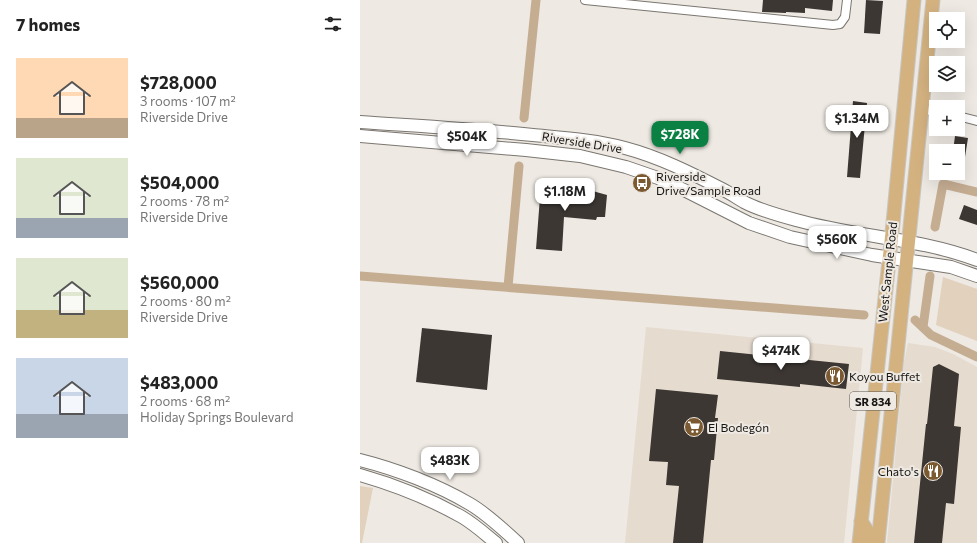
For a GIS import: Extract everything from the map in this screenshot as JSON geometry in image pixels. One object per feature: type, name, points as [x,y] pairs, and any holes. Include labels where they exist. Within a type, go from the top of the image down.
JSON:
[{"type":"main road","name":"West Sample Road","points":[[859,543],[891,240],[914,0]]},
{"type":"main road","name":"West Sample Road","points":[[878,543],[933,0]]},
{"type":"main road","points":[[867,461],[874,475],[870,515],[880,529]]},
{"type":"main road","points":[[861,521],[870,535],[869,543]]},
{"type":"street","points":[[584,0],[833,25],[840,24],[845,17],[847,0]]},
{"type":"street","points":[[922,109],[929,110]]},
{"type":"street","points":[[965,118],[977,121]]},
{"type":"street","name":"Riverside Drive","points":[[360,122],[519,133],[583,140],[624,148],[651,156],[677,167],[745,203],[822,227],[891,240],[908,241],[956,252],[977,260]]},
{"type":"street","name":"Riverside Drive","points":[[360,136],[580,156],[626,167],[658,178],[750,223],[790,237],[824,246],[889,258],[906,259],[951,267],[977,276]]},
{"type":"street","points":[[360,460],[381,465],[430,485],[471,505],[518,543]]},
{"type":"street","points":[[360,475],[424,498],[457,514],[496,543]]},
{"type":"shaded area","points":[[943,277],[977,289],[977,341],[936,325]]},
{"type":"shaded area","points":[[646,327],[863,348],[844,543],[625,543]]},
{"type":"shaded area","points":[[908,343],[935,347],[953,354],[977,367],[977,543],[887,543],[904,362]]},
{"type":"shaded area","points":[[360,486],[373,488],[362,543],[360,543]]},
{"type":"building","points":[[763,0],[833,0],[832,11],[805,8],[805,13],[786,13],[762,12]]},
{"type":"building","points":[[866,0],[883,1],[880,34],[864,33]]},
{"type":"building","points":[[853,101],[867,103],[860,178],[847,177]]},
{"type":"building","points":[[955,136],[968,138],[965,157],[965,144],[954,144]]},
{"type":"building","points":[[541,184],[566,186],[565,188],[589,190],[607,195],[605,217],[597,217],[596,220],[564,217],[562,251],[536,249]]},
{"type":"building","points":[[964,205],[977,210],[977,225],[959,219]]},
{"type":"building","points":[[422,328],[492,335],[487,390],[416,382]]},
{"type":"building","points":[[720,351],[849,364],[846,389],[800,384],[800,387],[717,379]]},
{"type":"building","points":[[939,364],[959,374],[954,426],[961,427],[954,504],[946,503],[942,543],[914,543],[933,367]]},
{"type":"building","points":[[656,389],[718,395],[715,418],[718,418],[714,460],[711,460],[703,543],[673,543],[679,486],[666,485],[668,462],[649,461]]},
{"type":"waterway","points":[[524,118],[536,0]]},
{"type":"waterway","points":[[508,287],[519,166]]},
{"type":"waterway","points":[[935,227],[943,184],[977,192]]},
{"type":"waterway","points":[[360,276],[864,315]]},
{"type":"waterway","points":[[923,327],[930,276]]},
{"type":"waterway","points":[[915,320],[931,335],[977,357]]},
{"type":"place","name":"Riverside Drive/Sample Road","points":[[642,183]]},
{"type":"place","name":"Koyou Buffet","points":[[835,376]]},
{"type":"place","name":"El Bodegón","points":[[694,427]]},
{"type":"place","name":"Chato's","points":[[933,471]]}]
